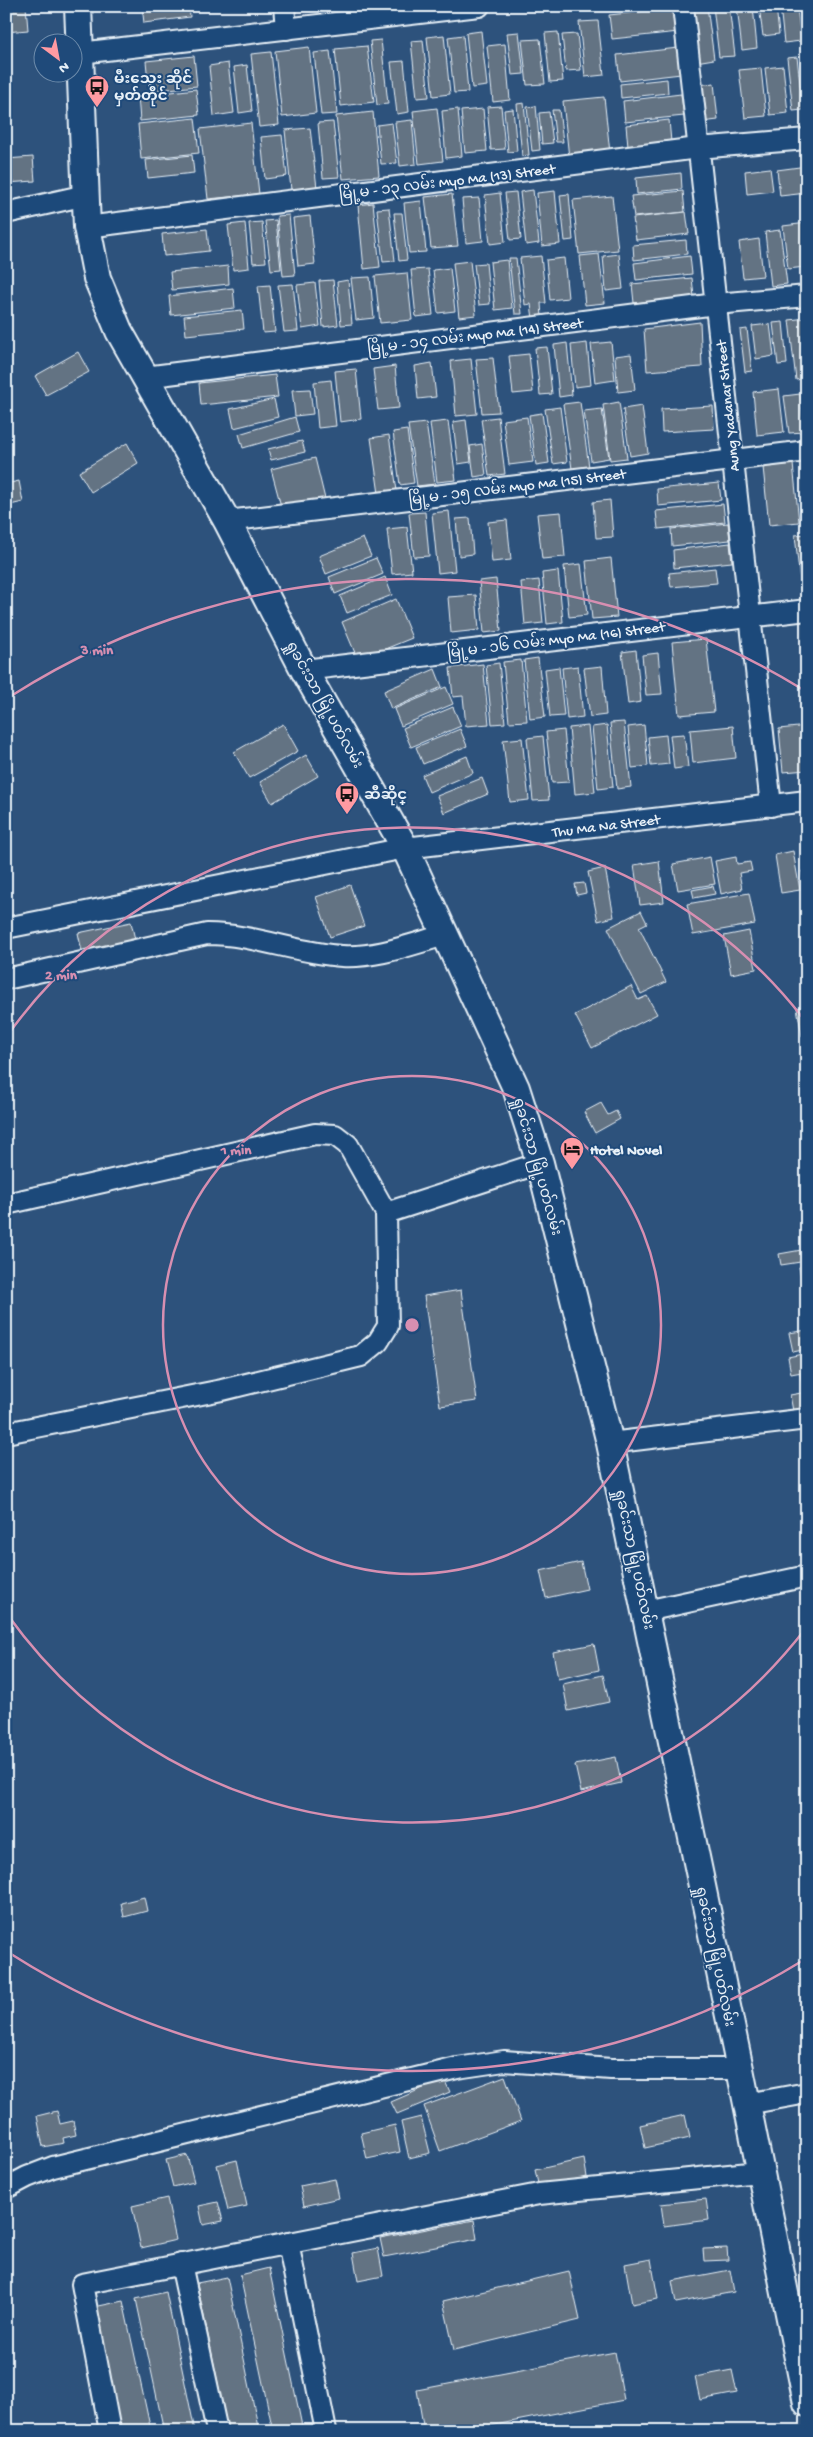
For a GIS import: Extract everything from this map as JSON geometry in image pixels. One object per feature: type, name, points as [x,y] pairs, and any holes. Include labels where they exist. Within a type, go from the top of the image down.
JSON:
[{"type":"main road","name":"ရှုခင်းသာ မြို့ပတ်လမ်း","points":[[78,6],[79,32]]},
{"type":"main road","name":"ရှုခင်းသာ မြို့ပတ်လမ်း","points":[[81,82],[87,227],[97,278],[119,331],[227,521],[304,670],[405,848],[516,1088],[540,1163],[610,1443],[740,2069],[759,2172],[807,2403]]},
{"type":"street","points":[[284,6],[286,29]]},
{"type":"street","points":[[82,54],[479,6]]},
{"type":"street","name":"Aung Yadanar Street","points":[[683,6],[771,806]]},
{"type":"street","name":"မြို့မ - ၁၃ လမ်း Myo Ma (13) Street","points":[[87,227],[698,148],[807,139]]},
{"type":"street","points":[[6,212],[86,195]]},
{"type":"street","name":"မြို့မ - ၁၄ လမ်း Myo Ma (14) Street","points":[[144,377],[716,304],[807,296]]},
{"type":"street","name":"မြို့မ - ၁၅ လမ်း Myo Ma (15) Street","points":[[227,521],[807,451]]},
{"type":"street","name":"မြို့မ - ၁၆ လမ်း Myo Ma (16) Street","points":[[304,670],[807,610]]},
{"type":"street","name":"Thu Ma Na Street","points":[[6,928],[405,848],[807,801]]},
{"type":"street","points":[[6,979],[206,934],[228,934],[340,956],[381,953],[446,935]]},
{"type":"street","points":[[6,1204],[315,1134],[334,1135],[348,1145],[386,1213],[388,1326],[378,1342],[361,1356],[222,1390],[6,1433]]},
{"type":"street","points":[[386,1213],[540,1163]]},
{"type":"street","points":[[610,1443],[807,1419]]},
{"type":"street","points":[[646,1611],[807,1576]]},
{"type":"street","points":[[6,2188],[27,2176],[53,2167],[458,2068],[504,2061],[611,2069],[740,2069]]},
{"type":"street","points":[[747,2104],[807,2093]]},
{"type":"street","points":[[110,2431],[82,2284],[538,2194],[759,2172]]},
{"type":"street","points":[[288,2243],[326,2431]]},
{"type":"street","points":[[181,2264],[217,2431]]},
{"type":"building","points":[[6,6],[26,6],[28,30],[6,32]]},
{"type":"building","points":[[142,6],[189,6],[190,17],[144,23]]},
{"type":"building","points":[[690,6],[707,6],[714,59],[696,62]]},
{"type":"building","points":[[713,6],[729,6],[735,56],[719,57]]},
{"type":"building","points":[[737,6],[753,6],[757,48],[742,50]]},
{"type":"building","points":[[759,6],[776,6],[779,34],[763,36]]},
{"type":"building","points":[[780,6],[797,6],[801,41],[784,43]]},
{"type":"building","points":[[676,8],[679,32],[612,39],[609,15]]},
{"type":"building","points":[[598,21],[604,75],[585,77],[579,22]]},
{"type":"building","points":[[481,31],[487,86],[472,88],[466,33]]},
{"type":"building","points":[[519,32],[524,74],[512,75],[507,33]]},
{"type":"building","points":[[558,32],[563,81],[550,82],[545,33]]},
{"type":"building","points":[[577,34],[581,70],[566,71],[562,35]]},
{"type":"building","points":[[444,35],[450,94],[433,96],[427,37]]},
{"type":"building","points":[[463,35],[468,92],[454,93],[448,37]]},
{"type":"building","points":[[540,39],[545,84],[527,85],[522,40]]},
{"type":"building","points":[[381,40],[388,104],[377,105],[370,41]]},
{"type":"building","points":[[423,40],[429,97],[417,98],[411,41]]},
{"type":"building","points":[[505,44],[510,100],[493,102],[487,46]]},
{"type":"building","points":[[367,46],[374,102],[341,106],[335,49]]},
{"type":"building","points":[[309,47],[316,113],[282,117],[275,51]]},
{"type":"building","points":[[678,48],[681,74],[620,81],[617,55]]},
{"type":"building","points":[[330,51],[337,114],[321,115],[314,53]]},
{"type":"building","points":[[271,52],[279,125],[259,127],[251,54]]},
{"type":"building","points":[[194,56],[197,86],[149,91],[146,61]]},
{"type":"building","points":[[797,57],[803,110],[793,111],[787,58]]},
{"type":"building","points":[[404,61],[409,112],[397,114],[391,62]]},
{"type":"building","points":[[228,63],[234,113],[214,116],[209,66]]},
{"type":"building","points":[[802,64],[807,64],[807,109]]},
{"type":"building","points":[[247,65],[252,111],[239,113],[234,67]]},
{"type":"building","points":[[783,66],[788,113],[770,115],[765,68]]},
{"type":"building","points":[[761,68],[766,116],[745,118],[739,70]]},
{"type":"building","points":[[667,79],[668,93],[621,98],[620,84]]},
{"type":"building","points":[[714,83],[718,120],[702,122],[698,85]]},
{"type":"building","points":[[196,89],[199,115],[140,121],[138,96]]},
{"type":"building","points":[[681,94],[684,116],[625,122],[623,101]]},
{"type":"building","points":[[604,97],[610,153],[569,158],[563,101]]},
{"type":"building","points":[[524,103],[529,155],[522,156],[517,104]]},
{"type":"building","points":[[501,106],[505,149],[491,150],[487,107]]},
{"type":"building","points":[[536,106],[540,150],[532,151],[527,107]]},
{"type":"building","points":[[437,108],[443,161],[419,164],[413,111]]},
{"type":"building","points":[[458,109],[462,156],[446,158],[442,111]]},
{"type":"building","points":[[483,109],[487,151],[465,153],[461,111]]},
{"type":"building","points":[[513,109],[517,151],[508,152],[504,110]]},
{"type":"building","points":[[552,110],[559,110],[563,142],[556,142]]},
{"type":"building","points":[[373,112],[379,176],[343,179],[336,116]]},
{"type":"building","points":[[549,112],[553,143],[542,144],[539,113]]},
{"type":"building","points":[[195,118],[199,153],[141,159],[138,124]]},
{"type":"building","points":[[412,120],[416,164],[400,166],[395,122]]},
{"type":"building","points":[[669,120],[671,142],[628,147],[626,125]]},
{"type":"building","points":[[333,122],[339,177],[323,178],[318,123]]},
{"type":"building","points":[[251,123],[259,194],[208,199],[200,129]]},
{"type":"building","points":[[392,123],[397,163],[381,164],[377,125]]},
{"type":"building","points":[[310,128],[317,188],[291,190],[285,130]]},
{"type":"building","points":[[282,135],[287,176],[265,179],[261,137]]},
{"type":"building","points":[[192,155],[194,173],[148,178],[146,160]]},
{"type":"building","points":[[33,157],[35,181],[6,183],[6,159]]},
{"type":"building","points":[[807,166],[807,193],[780,196],[777,170]]},
{"type":"building","points":[[770,168],[773,191],[747,194],[745,171]]},
{"type":"building","points":[[681,173],[682,189],[637,194],[636,178]]},
{"type":"building","points":[[533,190],[539,243],[526,245],[520,192]]},
{"type":"building","points":[[555,191],[560,244],[542,246],[537,193]]},
{"type":"building","points":[[683,191],[685,212],[634,217],[631,196]]},
{"type":"building","points":[[516,192],[521,239],[510,240],[505,193]]},
{"type":"building","points":[[500,193],[505,242],[490,244],[485,195]]},
{"type":"building","points":[[452,194],[458,246],[431,248],[425,197]]},
{"type":"building","points":[[569,194],[573,240],[565,241],[560,195]]},
{"type":"building","points":[[612,196],[618,250],[579,254],[573,200]]},
{"type":"building","points":[[479,198],[483,241],[466,243],[462,199]]},
{"type":"building","points":[[421,201],[426,252],[409,253],[404,203]]},
{"type":"building","points":[[373,203],[380,267],[364,269],[358,205]]},
{"type":"building","points":[[389,208],[395,261],[383,262],[377,209]]},
{"type":"building","points":[[686,212],[689,234],[636,240],[633,218]]},
{"type":"building","points":[[394,213],[402,213],[407,260],[399,261]]},
{"type":"building","points":[[289,215],[295,275],[283,276],[277,216]]},
{"type":"building","points":[[310,216],[315,264],[298,266],[293,218]]},
{"type":"building","points":[[276,220],[281,269],[271,270],[265,221]]},
{"type":"building","points":[[262,222],[266,262],[253,263],[249,223]]},
{"type":"building","points":[[245,223],[249,268],[233,270],[228,225]]},
{"type":"building","points":[[807,223],[807,281],[805,267],[788,269],[783,226]]},
{"type":"building","points":[[207,229],[209,251],[164,256],[162,234]]},
{"type":"building","points":[[780,230],[787,284],[771,286],[765,232]]},
{"type":"building","points":[[759,239],[763,276],[743,278],[739,242]]},
{"type":"building","points":[[686,240],[687,254],[634,260],[633,245]]},
{"type":"building","points":[[599,254],[605,303],[585,305],[580,256]]},
{"type":"building","points":[[619,254],[623,289],[606,291],[603,256]]},
{"type":"building","points":[[541,256],[546,303],[541,303],[542,318],[533,319],[531,304],[525,305],[520,258]]},
{"type":"building","points":[[690,256],[692,274],[636,280],[634,263]]},
{"type":"building","points":[[509,258],[516,258],[522,314],[515,314]]},
{"type":"building","points":[[564,258],[568,298],[550,300],[546,260]]},
{"type":"building","points":[[507,260],[512,308],[495,310],[490,262]]},
{"type":"building","points":[[470,261],[476,315],[459,317],[453,263]]},
{"type":"building","points":[[486,263],[490,304],[479,305],[474,264]]},
{"type":"building","points":[[228,266],[229,284],[172,290],[170,272]]},
{"type":"building","points":[[450,268],[455,311],[438,313],[433,270]]},
{"type":"building","points":[[428,269],[433,315],[416,317],[411,270]]},
{"type":"building","points":[[407,273],[412,320],[380,323],[375,276]]},
{"type":"building","points":[[370,277],[374,318],[356,320],[351,278]]},
{"type":"building","points":[[692,278],[694,297],[634,303],[632,284]]},
{"type":"building","points":[[333,280],[338,325],[323,327],[319,281]]},
{"type":"building","points":[[348,280],[352,324],[341,325],[337,282]]},
{"type":"building","points":[[315,283],[320,326],[302,329],[297,285]]},
{"type":"building","points":[[293,284],[298,331],[284,332],[278,285]]},
{"type":"building","points":[[270,285],[275,332],[263,333],[258,286]]},
{"type":"building","points":[[233,288],[235,308],[171,315],[169,296]]},
{"type":"building","points":[[242,310],[244,329],[186,335],[184,316]]},
{"type":"building","points":[[807,318],[807,378],[796,380],[789,320]]},
{"type":"building","points":[[700,322],[702,367],[647,371],[644,329]]},
{"type":"building","points":[[783,322],[787,364],[778,365],[773,323]]},
{"type":"building","points":[[770,324],[774,356],[756,359],[752,326]]},
{"type":"building","points":[[747,329],[752,371],[745,372],[740,330]]},
{"type":"building","points":[[611,342],[615,380],[595,383],[591,344]]},
{"type":"building","points":[[567,343],[572,395],[559,397],[554,345]]},
{"type":"building","points":[[587,343],[591,385],[575,387],[571,345]]},
{"type":"building","points":[[547,347],[552,394],[540,395],[535,348]]},
{"type":"building","points":[[78,352],[89,372],[46,395],[35,376]]},
{"type":"building","points":[[529,354],[533,392],[513,394],[509,356]]},
{"type":"building","points":[[631,354],[635,390],[618,392],[615,356]]},
{"type":"building","points":[[493,358],[499,412],[482,413],[476,359]]},
{"type":"building","points":[[471,359],[477,414],[456,416],[451,361]]},
{"type":"building","points":[[432,363],[436,397],[418,399],[415,366]]},
{"type":"building","points":[[395,366],[399,408],[378,410],[373,369]]},
{"type":"building","points":[[356,369],[361,419],[340,422],[335,371]]},
{"type":"building","points":[[275,375],[278,397],[201,405],[199,383]]},
{"type":"building","points":[[331,380],[336,426],[318,428],[314,382]]},
{"type":"building","points":[[310,389],[313,414],[295,416],[292,390]]},
{"type":"building","points":[[779,389],[784,432],[757,435],[753,392]]},
{"type":"building","points":[[800,394],[804,432],[789,433],[784,396]]},
{"type":"building","points":[[274,399],[278,417],[234,428],[230,409]]},
{"type":"building","points":[[580,402],[589,467],[572,469],[563,404]]},
{"type":"building","points":[[619,402],[627,458],[610,460],[603,405]]},
{"type":"building","points":[[642,406],[648,453],[630,456],[623,409]]},
{"type":"building","points":[[713,406],[714,429],[662,432],[661,409]]},
{"type":"building","points":[[560,407],[567,462],[553,464],[545,409]]},
{"type":"building","points":[[602,409],[609,458],[591,461],[584,411]]},
{"type":"building","points":[[542,413],[549,463],[536,465],[529,415]]},
{"type":"building","points":[[295,417],[299,432],[243,448],[239,434]]},
{"type":"building","points":[[498,417],[505,474],[489,476],[481,419]]},
{"type":"building","points":[[527,417],[533,462],[509,465],[503,420]]},
{"type":"building","points":[[466,420],[471,462],[458,464],[453,422]]},
{"type":"building","points":[[448,421],[456,480],[437,482],[430,423]]},
{"type":"building","points":[[426,423],[435,484],[417,486],[408,425]]},
{"type":"building","points":[[407,430],[414,483],[400,485],[393,432]]},
{"type":"building","points":[[389,435],[397,491],[379,494],[371,438]]},
{"type":"building","points":[[302,441],[305,452],[271,460],[268,449]]},
{"type":"building","points":[[127,443],[138,463],[91,492],[79,472]]},
{"type":"building","points":[[482,444],[486,475],[474,477],[470,446]]},
{"type":"building","points":[[315,458],[325,499],[282,510],[271,469]]},
{"type":"building","points":[[793,464],[799,522],[769,525],[763,467]]},
{"type":"building","points":[[19,481],[23,502],[6,506],[6,484]]},
{"type":"building","points":[[719,483],[721,500],[658,506],[657,489]]},
{"type":"building","points":[[610,500],[613,537],[596,538],[593,502]]},
{"type":"building","points":[[723,504],[725,522],[658,529],[656,511]]},
{"type":"building","points":[[449,511],[455,571],[438,573],[432,513]]},
{"type":"building","points":[[425,512],[429,556],[414,557],[409,513]]},
{"type":"building","points":[[561,512],[565,557],[542,559],[537,514]]},
{"type":"building","points":[[470,518],[473,554],[459,556],[456,519]]},
{"type":"building","points":[[507,520],[511,560],[492,562],[488,522]]},
{"type":"building","points":[[728,523],[730,540],[672,546],[671,529]]},
{"type":"building","points":[[407,527],[412,572],[392,574],[387,529]]},
{"type":"building","points":[[807,534],[807,591],[801,591],[795,535]]},
{"type":"building","points":[[363,538],[371,556],[326,574],[319,556]]},
{"type":"building","points":[[730,543],[732,562],[674,568],[673,550]]},
{"type":"building","points":[[376,558],[383,574],[335,594],[329,577]]},
{"type":"building","points":[[611,558],[617,617],[592,619],[586,561]]},
{"type":"building","points":[[581,564],[587,615],[569,617],[564,566]]},
{"type":"building","points":[[715,568],[717,583],[671,587],[669,573]]},
{"type":"building","points":[[558,571],[563,622],[547,624],[542,573]]},
{"type":"building","points":[[385,577],[392,595],[347,613],[340,596]]},
{"type":"building","points":[[496,579],[501,631],[484,633],[479,581]]},
{"type":"building","points":[[539,580],[543,623],[525,625],[521,582]]},
{"type":"building","points":[[476,595],[479,630],[451,633],[448,597]]},
{"type":"building","points":[[396,599],[412,638],[358,660],[342,622]]},
{"type":"building","points":[[706,639],[714,712],[679,715],[672,642]]},
{"type":"building","points":[[636,650],[641,702],[628,704],[622,652]]},
{"type":"building","points":[[658,653],[662,694],[646,695],[642,655]]},
{"type":"building","points":[[538,658],[545,717],[530,719],[524,660]]},
{"type":"building","points":[[521,660],[527,721],[509,722],[503,662]]},
{"type":"building","points":[[499,663],[505,723],[492,724],[486,665]]},
{"type":"building","points":[[483,664],[489,724],[466,726],[463,696],[453,697],[450,668]]},
{"type":"building","points":[[578,666],[583,717],[567,719],[562,668]]},
{"type":"building","points":[[602,666],[606,715],[590,717],[584,668]]},
{"type":"building","points":[[559,667],[564,716],[550,717],[545,669]]},
{"type":"building","points":[[435,669],[442,687],[391,709],[384,691]]},
{"type":"building","points":[[446,687],[453,704],[401,726],[394,709]]},
{"type":"building","points":[[453,707],[461,726],[411,747],[403,728]]},
{"type":"building","points":[[624,722],[631,787],[617,789],[610,723]]},
{"type":"building","points":[[283,724],[298,751],[249,778],[234,752]]},
{"type":"building","points":[[607,725],[613,787],[598,789],[592,727]]},
{"type":"building","points":[[644,725],[648,766],[632,768],[628,727]]},
{"type":"building","points":[[588,726],[595,792],[575,794],[569,728]]},
{"type":"building","points":[[733,726],[736,758],[693,763],[690,730]]},
{"type":"building","points":[[807,726],[807,770],[783,772],[779,729]]},
{"type":"building","points":[[460,729],[467,746],[423,764],[416,747]]},
{"type":"building","points":[[564,730],[569,782],[552,783],[546,732]]},
{"type":"building","points":[[684,734],[688,767],[674,769],[670,735]]},
{"type":"building","points":[[666,735],[669,764],[651,766],[648,737]]},
{"type":"building","points":[[543,736],[549,800],[533,801],[527,738]]},
{"type":"building","points":[[522,738],[529,800],[510,802],[503,740]]},
{"type":"building","points":[[306,755],[318,776],[272,803],[260,782]]},
{"type":"building","points":[[467,756],[473,773],[429,792],[422,775]]},
{"type":"building","points":[[482,778],[488,794],[444,813],[437,796]]},
{"type":"building","points":[[793,851],[800,890],[781,893],[775,855]]},
{"type":"building","points":[[710,857],[715,884],[678,890],[673,864]]},
{"type":"building","points":[[736,857],[737,864],[750,862],[752,871],[739,873],[742,889],[721,894],[715,861]]},
{"type":"building","points":[[659,861],[664,902],[640,905],[634,865]]},
{"type":"building","points":[[605,868],[614,917],[598,921],[588,872]]},
{"type":"building","points":[[807,870],[807,895],[802,871]]},
{"type":"building","points":[[584,883],[586,893],[577,895],[575,884]]},
{"type":"building","points":[[350,885],[364,926],[330,937],[316,897]]},
{"type":"building","points":[[713,886],[715,894],[694,898],[692,890]]},
{"type":"building","points":[[749,893],[755,924],[693,935],[687,904]]},
{"type":"building","points":[[641,911],[647,923],[639,927],[666,982],[641,994],[608,928]]},
{"type":"building","points":[[131,922],[136,944],[83,956],[78,933]]},
{"type":"building","points":[[749,931],[756,969],[731,974],[724,936]]},
{"type":"building","points":[[631,986],[638,1000],[647,996],[657,1014],[592,1048],[575,1015]]},
{"type":"building","points":[[807,1006],[807,1035],[802,1036],[797,1008]]},
{"type":"building","points":[[601,1103],[608,1115],[616,1111],[620,1119],[595,1133],[584,1112]]},
{"type":"building","points":[[807,1249],[807,1261],[781,1265],[779,1254]]},
{"type":"building","points":[[807,1265],[807,1302],[805,1302],[799,1267]]},
{"type":"building","points":[[461,1290],[477,1401],[440,1406],[424,1296]]},
{"type":"building","points":[[807,1330],[807,1349],[793,1352],[789,1333]]},
{"type":"building","points":[[807,1353],[807,1371],[791,1374],[788,1357]]},
{"type":"building","points":[[807,1373],[807,1387],[803,1388],[800,1374]]},
{"type":"building","points":[[807,1392],[807,1409],[793,1411],[790,1395]]},
{"type":"building","points":[[581,1562],[587,1589],[546,1598],[540,1571]]},
{"type":"building","points":[[594,1644],[599,1670],[558,1679],[553,1652]]},
{"type":"building","points":[[603,1675],[609,1702],[568,1711],[563,1684]]},
{"type":"building","points":[[616,1757],[621,1783],[581,1792],[575,1765]]},
{"type":"building","points":[[144,1897],[147,1911],[124,1917],[121,1903]]},
{"type":"building","points":[[505,2076],[521,2121],[440,2151],[424,2106]]},
{"type":"building","points":[[444,2079],[450,2092],[397,2114],[391,2102]]},
{"type":"building","points":[[57,2111],[60,2124],[73,2121],[76,2135],[63,2138],[64,2143],[43,2147],[37,2116]]},
{"type":"building","points":[[685,2115],[690,2138],[645,2148],[640,2125]]},
{"type":"building","points":[[421,2117],[430,2153],[409,2158],[401,2122]]},
{"type":"building","points":[[395,2125],[400,2152],[367,2159],[361,2133]]},
{"type":"building","points":[[187,2155],[194,2182],[173,2187],[166,2160]]},
{"type":"building","points":[[584,2159],[587,2177],[539,2188],[535,2170]]},
{"type":"building","points":[[237,2160],[247,2206],[228,2210],[217,2165]]},
{"type":"building","points":[[335,2179],[339,2198],[304,2206],[300,2186]]},
{"type":"building","points":[[167,2198],[176,2240],[141,2248],[132,2206]]},
{"type":"building","points":[[706,2199],[709,2220],[664,2226],[661,2204]]},
{"type":"building","points":[[218,2202],[223,2221],[203,2225],[199,2206]]},
{"type":"building","points":[[474,2220],[477,2239],[384,2257],[380,2238]]},
{"type":"building","points":[[378,2248],[383,2276],[358,2281],[353,2253]]},
{"type":"building","points":[[727,2248],[728,2260],[704,2261],[703,2249]]},
{"type":"building","points":[[651,2259],[658,2299],[632,2304],[625,2264]]},
{"type":"building","points":[[269,2268],[303,2431],[273,2431],[240,2275]]},
{"type":"building","points":[[730,2270],[734,2292],[676,2303],[672,2281]]},
{"type":"building","points":[[569,2271],[580,2320],[454,2350],[443,2301]]},
{"type":"building","points":[[227,2277],[259,2431],[228,2431],[197,2283]]},
{"type":"building","points":[[166,2292],[195,2431],[164,2431],[136,2299]]},
{"type":"building","points":[[123,2301],[151,2431],[120,2431],[94,2307]]},
{"type":"building","points":[[615,2352],[624,2400],[464,2431],[424,2431],[417,2390]]},
{"type":"building","points":[[732,2370],[737,2393],[700,2400],[695,2377]]},
{"type":"place","name":"မီးသွေး ဆိုင် မှတ်တိုင်","points":[[97,108]]},
{"type":"place","name":"ဆီဆိုင္","points":[[347,815]]},
{"type":"place","name":"Hotel Novel","points":[[572,1170]]}]
